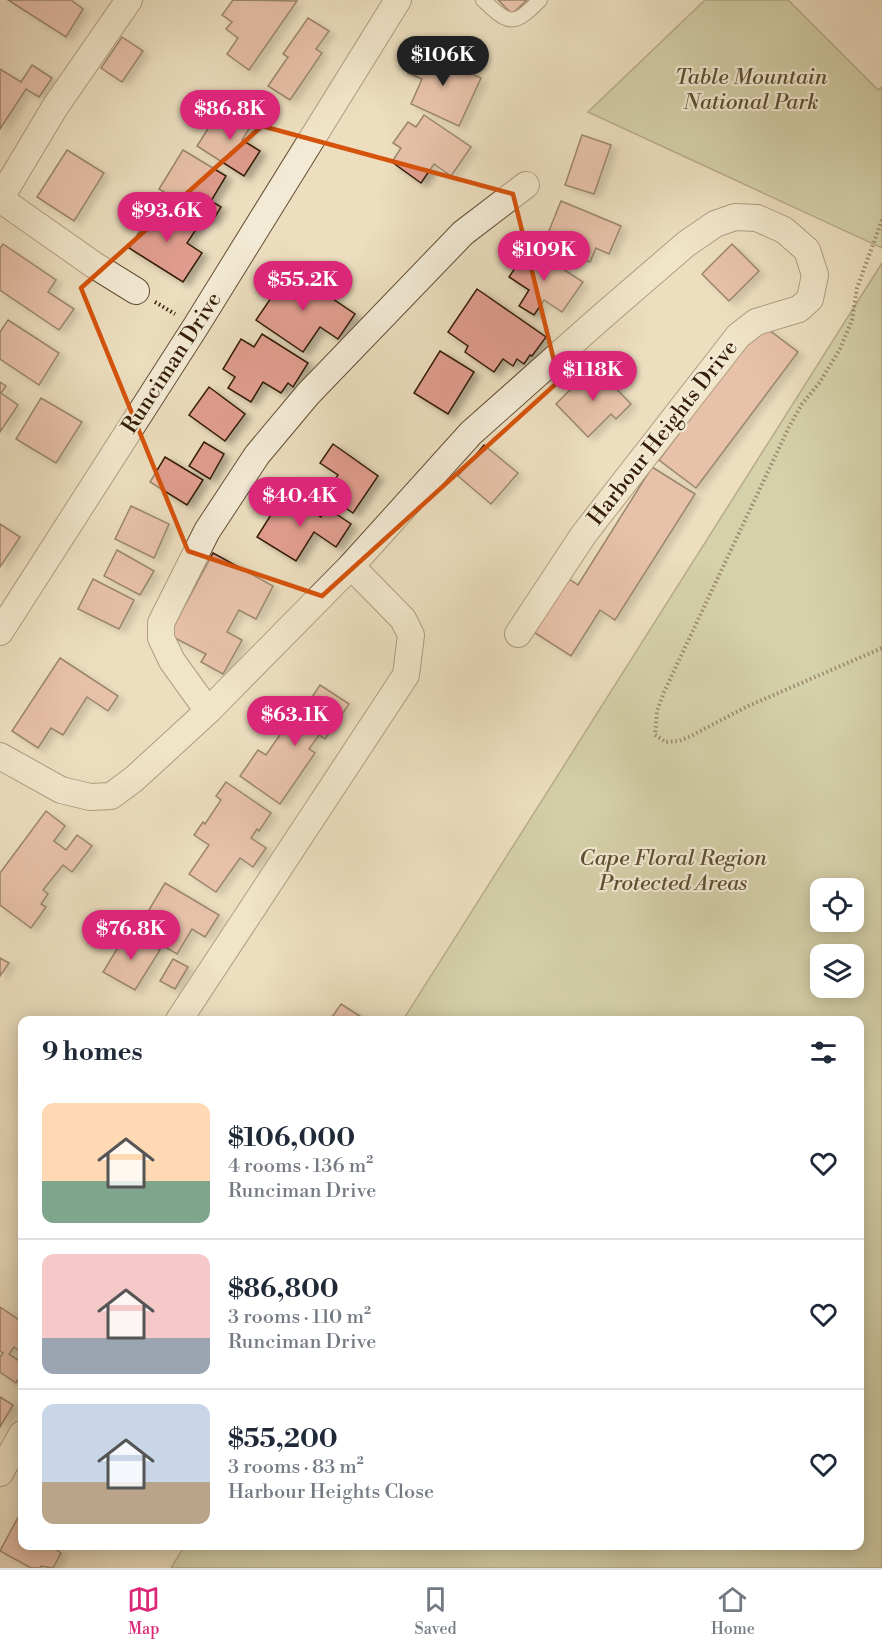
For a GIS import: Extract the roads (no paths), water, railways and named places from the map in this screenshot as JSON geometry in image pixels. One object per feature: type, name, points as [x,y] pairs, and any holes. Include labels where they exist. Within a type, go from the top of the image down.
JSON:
[{"type":"street","points":[[129,0],[55,107],[0,199],[94,265],[136,291]]},
{"type":"street","name":"Runciman Drive","points":[[0,632],[196,326],[398,0]]},
{"type":"street","points":[[208,711],[172,661],[161,638],[161,623],[207,531],[257,455],[308,394],[464,233],[526,185]]},
{"type":"street","name":"Harbour Heights Drive","points":[[0,756],[61,790],[90,797],[111,796],[134,779],[208,711],[351,566],[471,433],[686,244],[715,224],[735,217],[758,218],[784,230],[807,250],[815,275],[810,299],[799,309],[756,322],[738,336],[584,534],[518,634]]},
{"type":"street","points":[[182,1016],[397,692],[406,675],[411,635],[404,619],[351,566]]},
{"type":"street","points":[[0,1473],[18,1441]]},
{"type":"lane","points":[[483,0],[499,15],[516,20],[525,15],[540,0]]},
{"type":"park label","name":"Table Mountain National Park","points":[[751,90]]},
{"type":"park label","name":"Cape Floral Region Protected Areas","points":[[673,870]]}]
